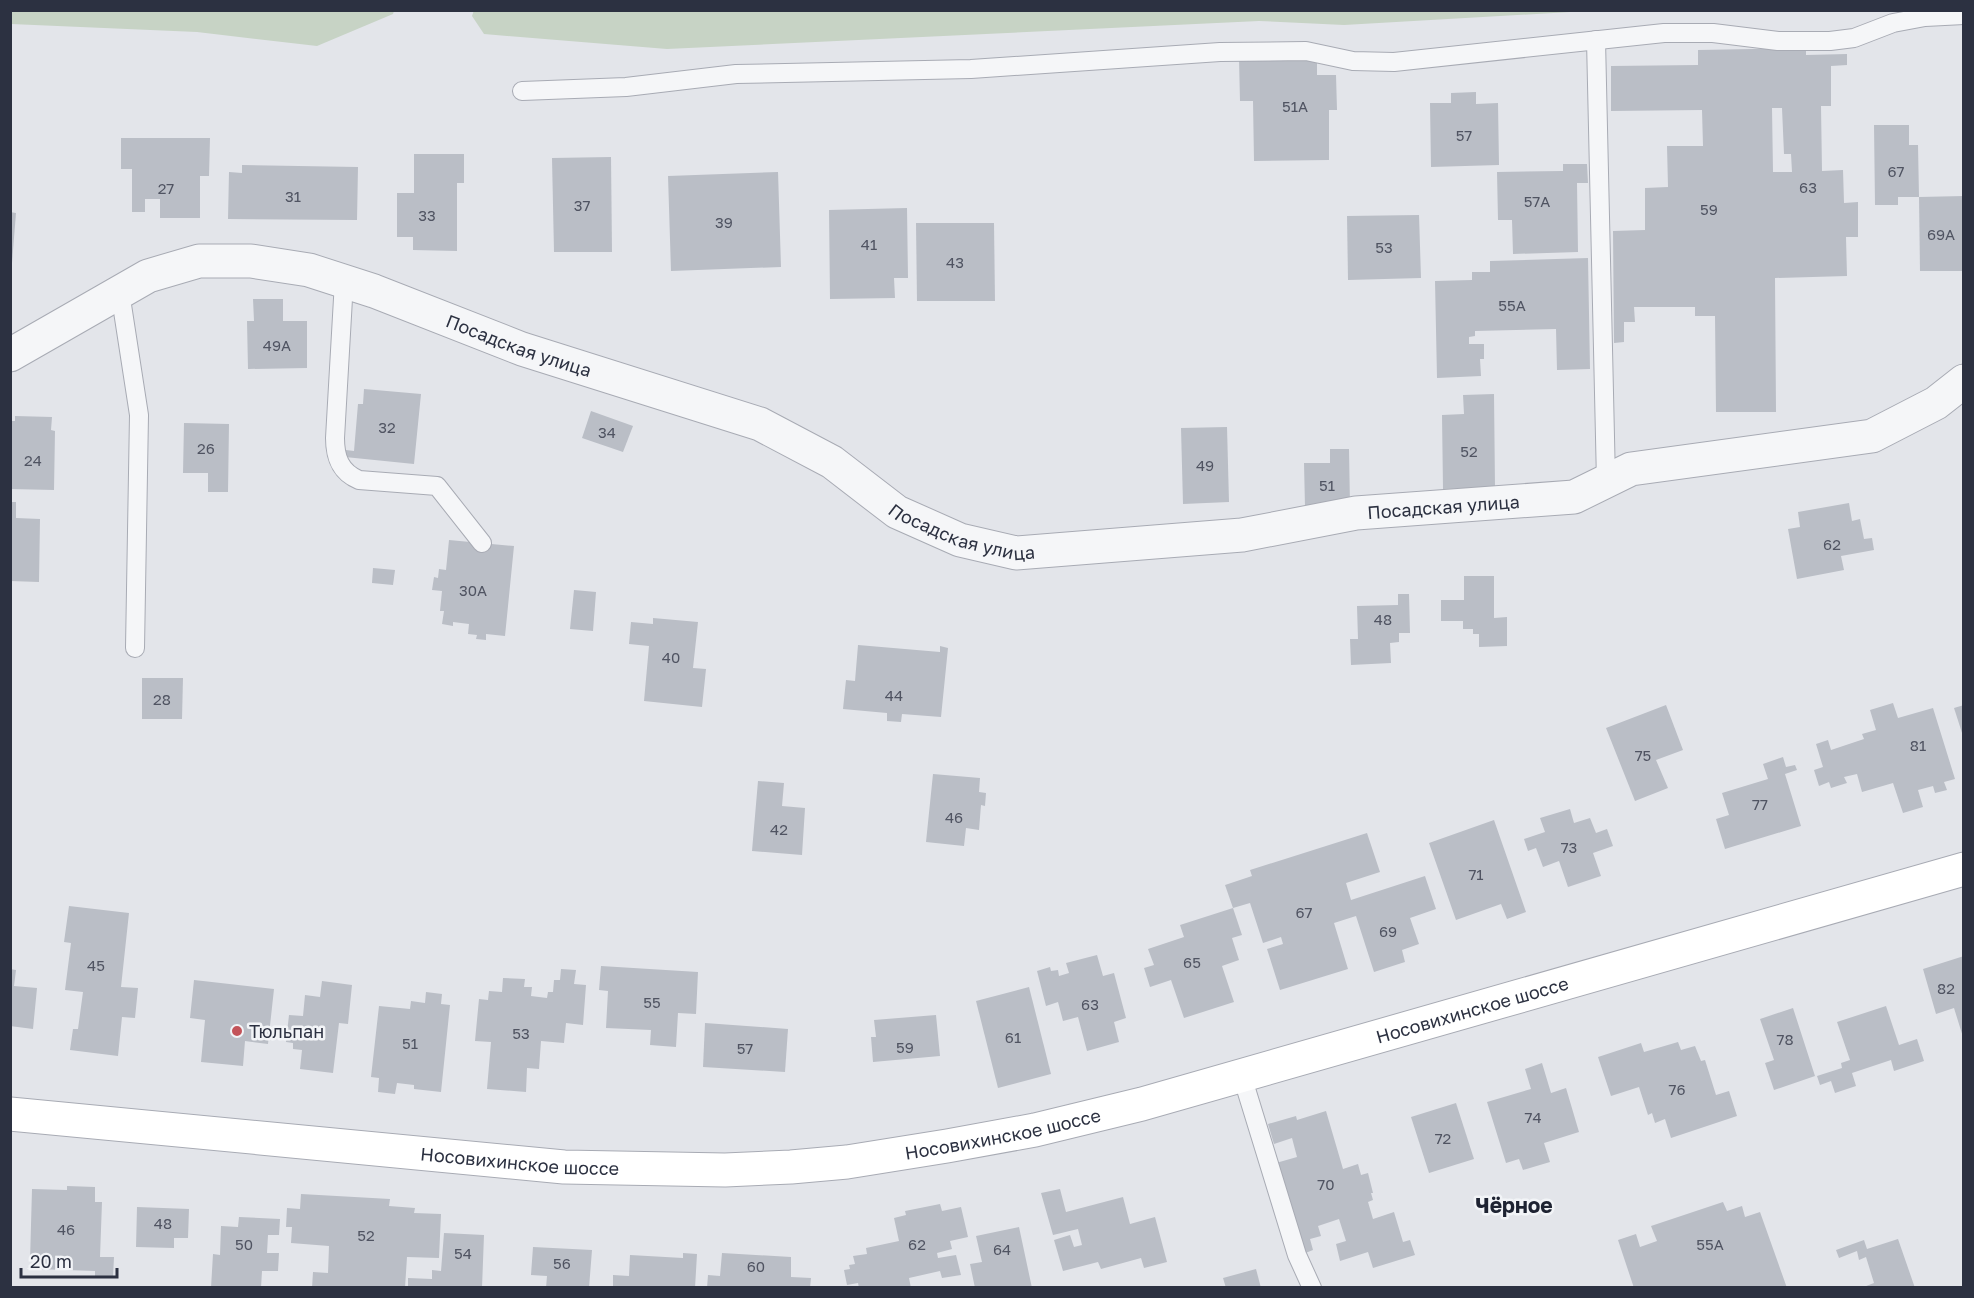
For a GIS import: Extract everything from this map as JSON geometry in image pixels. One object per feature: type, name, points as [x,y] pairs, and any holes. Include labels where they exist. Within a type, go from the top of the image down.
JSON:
[{"type":"main road","name":"Носовихинское шоссе","points":[[10,1114],[564,1167],[725,1170],[836,1163],[947,1146],[1045,1127],[1142,1104],[1964,869]]},
{"type":"street","name":"Посадская улица","points":[[10,355],[148,276],[199,261],[251,261],[309,270],[374,291],[522,349],[760,424],[832,462],[897,512],[960,540],[1016,553],[1242,535],[1356,513],[1574,497],[1631,469],[1872,436],[1936,403],[1964,381]]},
{"type":"lane","points":[[522,91],[626,87],[736,74],[971,69],[1220,52],[1306,51],[1353,61],[1394,62],[1664,33],[1713,33],[1778,42],[1830,42],[1854,38],[1893,23],[1925,17],[1964,15]]},
{"type":"lane","points":[[1596,40],[1606,481]]},
{"type":"lane","points":[[344,281],[335,438],[339,462],[350,476],[359,480],[437,486],[482,543]]},
{"type":"lane","points":[[120,292],[139,415],[135,648]]},
{"type":"lane","points":[[1242,1076],[1297,1255],[1312,1287]]},
{"type":"green space","points":[[11,10],[394,11],[393,14],[317,46],[197,32],[11,24]]},
{"type":"green space","points":[[474,10],[1588,11],[1344,25],[1259,21],[667,49],[484,34],[472,16]]},
{"type":"building","points":[[1806,48],[1806,55],[1847,54],[1847,65],[1831,66],[1831,106],[1821,106],[1822,171],[1843,170],[1844,203],[1858,202],[1858,237],[1846,237],[1847,276],[1775,278],[1776,412],[1716,412],[1715,316],[1695,316],[1695,307],[1634,307],[1635,322],[1624,322],[1624,342],[1614,343],[1613,231],[1645,230],[1645,188],[1668,187],[1667,146],[1703,146],[1702,110],[1611,111],[1611,66],[1698,65],[1698,50]],"holes":[[[1772,108],[1782,108],[1784,154],[1791,154],[1792,172],[1773,172]]]},
{"type":"building","points":[[1317,58],[1317,75],[1336,75],[1337,110],[1329,110],[1329,160],[1254,161],[1253,101],[1240,101],[1239,59]]},
{"type":"building","points":[[1476,92],[1476,104],[1498,103],[1499,165],[1431,167],[1430,103],[1451,103],[1451,93]]},
{"type":"building","points":[[1874,125],[1909,125],[1909,145],[1918,145],[1919,197],[1898,197],[1898,205],[1875,205]]},
{"type":"building","points":[[121,138],[210,138],[209,176],[200,176],[200,218],[160,218],[160,199],[145,199],[145,212],[132,212],[132,169],[121,169]]},
{"type":"building","points":[[414,154],[464,154],[464,183],[457,183],[457,251],[413,250],[413,237],[397,237],[397,193],[414,193]]},
{"type":"building","points":[[611,157],[612,252],[554,252],[552,158]]},
{"type":"building","points":[[1563,164],[1587,164],[1588,183],[1577,183],[1578,252],[1513,254],[1512,220],[1498,220],[1497,172],[1563,171]]},
{"type":"building","points":[[242,165],[358,167],[357,220],[228,219],[229,172],[242,173]]},
{"type":"building","points":[[778,172],[781,267],[671,271],[668,176]]},
{"type":"building","points":[[1964,196],[1964,271],[1920,271],[1919,197]]},
{"type":"building","points":[[907,208],[908,278],[894,278],[895,298],[830,299],[829,210]]},
{"type":"building","points":[[10,212],[16,213],[12,263],[10,263]]},
{"type":"building","points":[[1419,215],[1421,278],[1348,280],[1347,216]]},
{"type":"building","points":[[916,223],[994,223],[995,301],[917,301]]},
{"type":"building","points":[[1588,258],[1590,369],[1557,370],[1556,329],[1475,331],[1475,336],[1469,337],[1469,344],[1484,344],[1484,359],[1480,359],[1481,376],[1437,378],[1435,281],[1472,280],[1472,272],[1490,272],[1490,261]]},
{"type":"building","points":[[253,299],[283,299],[283,321],[307,321],[307,368],[248,369],[247,321],[254,321]]},
{"type":"building","points":[[364,389],[421,394],[414,464],[345,457],[346,450],[354,451],[358,404],[363,404]]},
{"type":"building","points":[[1494,394],[1495,488],[1443,489],[1442,415],[1464,414],[1463,395]]},
{"type":"building","points":[[591,411],[633,426],[623,452],[582,438]]},
{"type":"building","points":[[15,416],[52,417],[51,430],[55,431],[54,490],[10,489],[10,421],[15,421]]},
{"type":"building","points":[[184,423],[229,424],[228,492],[208,492],[208,473],[183,473]]},
{"type":"building","points":[[1227,427],[1229,502],[1183,504],[1181,428]]},
{"type":"building","points":[[1330,449],[1349,449],[1350,506],[1305,507],[1304,463],[1330,463]]},
{"type":"building","points":[[10,502],[16,502],[16,518],[40,519],[39,582],[10,581]]},
{"type":"building","points":[[1849,503],[1852,521],[1860,519],[1864,539],[1872,538],[1874,550],[1841,556],[1844,570],[1797,579],[1788,529],[1800,527],[1798,512]]},
{"type":"building","points":[[449,540],[514,546],[505,636],[486,634],[486,640],[476,639],[477,635],[468,634],[469,624],[453,622],[453,626],[442,624],[444,611],[440,611],[442,591],[432,590],[434,577],[438,578],[439,569],[446,570]]},
{"type":"building","points":[[373,568],[395,570],[393,585],[372,583]]},
{"type":"building","points":[[1464,576],[1494,576],[1494,618],[1507,617],[1507,646],[1479,647],[1479,634],[1473,634],[1473,629],[1463,629],[1463,621],[1441,621],[1441,600],[1464,600]]},
{"type":"building","points":[[574,590],[596,592],[593,631],[570,629]]},
{"type":"building","points":[[1398,594],[1409,594],[1410,633],[1399,633],[1399,642],[1390,643],[1391,663],[1351,665],[1350,639],[1358,639],[1357,606],[1398,605]]},
{"type":"building","points":[[653,618],[698,622],[693,668],[706,669],[702,707],[644,701],[649,646],[629,644],[631,622],[653,624]]},
{"type":"building","points":[[858,645],[940,652],[940,646],[948,648],[941,717],[902,714],[901,722],[887,721],[887,713],[843,709],[846,680],[855,681]]},
{"type":"building","points":[[142,678],[183,678],[182,719],[142,719]]},
{"type":"building","points":[[1893,703],[1898,718],[1933,708],[1955,779],[1944,782],[1947,790],[1935,793],[1933,786],[1918,790],[1923,807],[1903,813],[1893,783],[1862,792],[1857,774],[1844,777],[1847,783],[1831,788],[1829,782],[1819,786],[1814,770],[1823,767],[1816,744],[1828,740],[1831,750],[1864,739],[1862,734],[1876,730],[1870,710]]},
{"type":"building","points":[[1666,705],[1683,750],[1656,760],[1668,788],[1635,801],[1606,728]]},
{"type":"building","points":[[1964,705],[1964,736],[1963,736],[1954,708]]},
{"type":"building","points":[[1783,757],[1786,767],[1795,765],[1797,770],[1785,774],[1801,826],[1725,849],[1716,819],[1729,815],[1722,793],[1768,779],[1763,764]]},
{"type":"building","points":[[933,774],[980,778],[979,792],[986,793],[985,806],[981,805],[979,830],[966,828],[964,846],[926,842]]},
{"type":"building","points":[[758,781],[784,783],[782,806],[805,808],[802,855],[752,851]]},
{"type":"building","points":[[1570,809],[1574,823],[1590,818],[1596,833],[1607,829],[1613,846],[1593,853],[1601,876],[1568,887],[1559,861],[1543,867],[1536,848],[1528,851],[1524,839],[1545,832],[1540,818]]},
{"type":"building","points":[[1494,820],[1526,912],[1507,919],[1501,904],[1456,920],[1429,843]]},
{"type":"building","points":[[1367,833],[1380,872],[1346,883],[1351,900],[1425,876],[1436,909],[1410,918],[1419,944],[1402,950],[1405,962],[1374,972],[1356,916],[1334,923],[1348,969],[1280,990],[1267,949],[1283,944],[1281,937],[1263,943],[1250,903],[1233,908],[1225,885],[1252,876],[1250,870]]},
{"type":"building","points":[[69,906],[129,913],[121,987],[138,988],[135,1018],[122,1017],[118,1056],[70,1050],[73,1029],[78,1029],[83,992],[65,990],[71,943],[64,942]]},
{"type":"building","points":[[1233,908],[1242,935],[1232,938],[1239,960],[1222,966],[1234,1002],[1184,1018],[1171,980],[1150,987],[1144,968],[1154,965],[1148,949],[1184,937],[1180,925]]},
{"type":"building","points":[[1097,955],[1103,976],[1114,973],[1126,1018],[1114,1022],[1119,1042],[1087,1051],[1078,1017],[1063,1021],[1058,1002],[1046,1006],[1037,971],[1050,967],[1051,971],[1058,970],[1059,976],[1069,973],[1066,963]]},
{"type":"building","points":[[1964,956],[1963,1037],[1954,1008],[1936,1014],[1923,969]]},
{"type":"building","points":[[601,966],[698,972],[696,1014],[678,1013],[676,1047],[650,1045],[651,1030],[606,1028],[608,991],[599,990]]},
{"type":"building","points":[[10,969],[16,970],[14,986],[37,988],[33,1029],[10,1026]]},
{"type":"building","points":[[561,969],[576,970],[574,984],[586,985],[583,1025],[566,1023],[564,1043],[541,1041],[539,1069],[527,1068],[526,1092],[487,1089],[491,1042],[475,1041],[479,999],[488,1000],[489,991],[502,992],[503,978],[525,979],[524,987],[532,987],[531,996],[547,998],[548,992],[553,992],[554,980],[560,980]]},
{"type":"building","name":"Тюльпан","points":[[194,980],[274,989],[268,1044],[245,1041],[243,1066],[201,1062],[205,1020],[190,1018]]},
{"type":"building","points":[[322,981],[352,985],[348,1024],[339,1023],[333,1073],[300,1069],[302,1050],[293,1049],[293,1043],[286,1042],[289,1015],[303,1016],[305,995],[320,997]]},
{"type":"building","points":[[1029,987],[1051,1074],[998,1088],[976,1001]]},
{"type":"building","points":[[426,992],[442,994],[441,1004],[450,1005],[441,1092],[414,1089],[414,1085],[397,1083],[395,1094],[378,1092],[379,1078],[371,1077],[379,1006],[410,1009],[411,1001],[425,1003]]},
{"type":"building","points":[[1886,1006],[1899,1045],[1917,1039],[1924,1061],[1894,1071],[1891,1060],[1852,1073],[1856,1086],[1835,1093],[1831,1081],[1820,1085],[1817,1076],[1842,1068],[1841,1063],[1850,1060],[1837,1022]]},
{"type":"building","points":[[1793,1008],[1815,1076],[1774,1090],[1765,1063],[1774,1060],[1760,1019]]},
{"type":"building","points":[[936,1015],[940,1056],[873,1062],[871,1037],[876,1037],[874,1020]]},
{"type":"building","points":[[705,1023],[788,1029],[785,1072],[703,1067]]},
{"type":"building","points":[[1678,1042],[1681,1050],[1695,1046],[1701,1061],[1705,1060],[1716,1095],[1729,1091],[1737,1116],[1671,1138],[1665,1119],[1655,1123],[1652,1113],[1648,1115],[1639,1087],[1611,1096],[1598,1057],[1641,1043],[1644,1052]]},
{"type":"building","points":[[1542,1063],[1551,1093],[1566,1088],[1579,1132],[1544,1143],[1550,1162],[1523,1170],[1519,1159],[1506,1163],[1487,1102],[1531,1089],[1525,1069]]},
{"type":"building","points":[[1456,1103],[1474,1159],[1429,1173],[1411,1117]]},
{"type":"building","points":[[1326,1111],[1343,1169],[1358,1164],[1361,1175],[1368,1173],[1373,1200],[1368,1202],[1373,1219],[1394,1212],[1403,1242],[1410,1240],[1415,1255],[1373,1268],[1368,1252],[1340,1261],[1336,1244],[1346,1241],[1339,1219],[1318,1226],[1321,1236],[1310,1239],[1313,1250],[1303,1254],[1276,1163],[1297,1157],[1292,1138],[1274,1144],[1268,1124],[1296,1116],[1297,1120]]},
{"type":"building","points":[[67,1186],[95,1187],[95,1202],[102,1202],[100,1257],[114,1257],[113,1277],[95,1277],[95,1271],[36,1269],[37,1261],[30,1261],[32,1189],[67,1190]]},
{"type":"building","points":[[1060,1189],[1066,1212],[1123,1197],[1130,1224],[1155,1217],[1167,1262],[1144,1268],[1141,1258],[1101,1269],[1098,1262],[1063,1271],[1054,1240],[1070,1235],[1074,1247],[1082,1245],[1078,1229],[1053,1235],[1041,1193]]},
{"type":"building","points":[[301,1194],[390,1199],[389,1206],[415,1208],[414,1213],[441,1214],[439,1258],[407,1257],[405,1288],[312,1288],[313,1272],[328,1273],[329,1246],[291,1243],[292,1227],[286,1227],[287,1208],[300,1209]]},
{"type":"building","points":[[1723,1202],[1727,1211],[1742,1206],[1745,1217],[1760,1212],[1787,1288],[1634,1288],[1618,1240],[1636,1234],[1640,1247],[1657,1241],[1651,1226]]},
{"type":"building","points":[[940,1204],[942,1211],[961,1207],[968,1237],[950,1241],[952,1249],[937,1253],[938,1258],[956,1255],[961,1275],[942,1278],[940,1271],[909,1278],[911,1288],[859,1288],[858,1283],[847,1285],[844,1270],[850,1269],[849,1265],[855,1264],[853,1256],[867,1254],[866,1248],[899,1241],[894,1218],[906,1215],[905,1211]]},
{"type":"building","points":[[137,1207],[189,1209],[188,1238],[174,1238],[174,1248],[136,1247]]},
{"type":"building","points":[[239,1217],[280,1219],[279,1235],[268,1235],[267,1253],[279,1253],[278,1271],[262,1271],[261,1288],[211,1288],[213,1254],[220,1255],[221,1226],[238,1227]]},
{"type":"building","points":[[1019,1227],[1032,1288],[975,1288],[970,1264],[982,1262],[976,1236]]},
{"type":"building","points":[[444,1233],[484,1235],[482,1288],[408,1288],[408,1278],[432,1279],[432,1270],[441,1271]]},
{"type":"building","points":[[1898,1239],[1915,1288],[1861,1288],[1874,1283],[1866,1257],[1859,1260],[1857,1251],[1839,1258],[1836,1250],[1864,1240],[1867,1249]]},
{"type":"building","points":[[533,1247],[592,1250],[589,1288],[546,1288],[547,1276],[531,1275]]},
{"type":"building","points":[[683,1253],[697,1254],[695,1288],[613,1288],[613,1275],[629,1276],[630,1255],[683,1258]]},
{"type":"building","points":[[722,1253],[791,1257],[791,1277],[811,1278],[810,1288],[707,1288],[708,1275],[720,1276]]},
{"type":"building","points":[[1256,1269],[1261,1288],[1226,1288],[1223,1278]]},
{"type":"place","name":"Тюльпан","points":[[237,1031]]},
{"type":"district","name":"Чёрное","points":[[1514,1205]]}]
